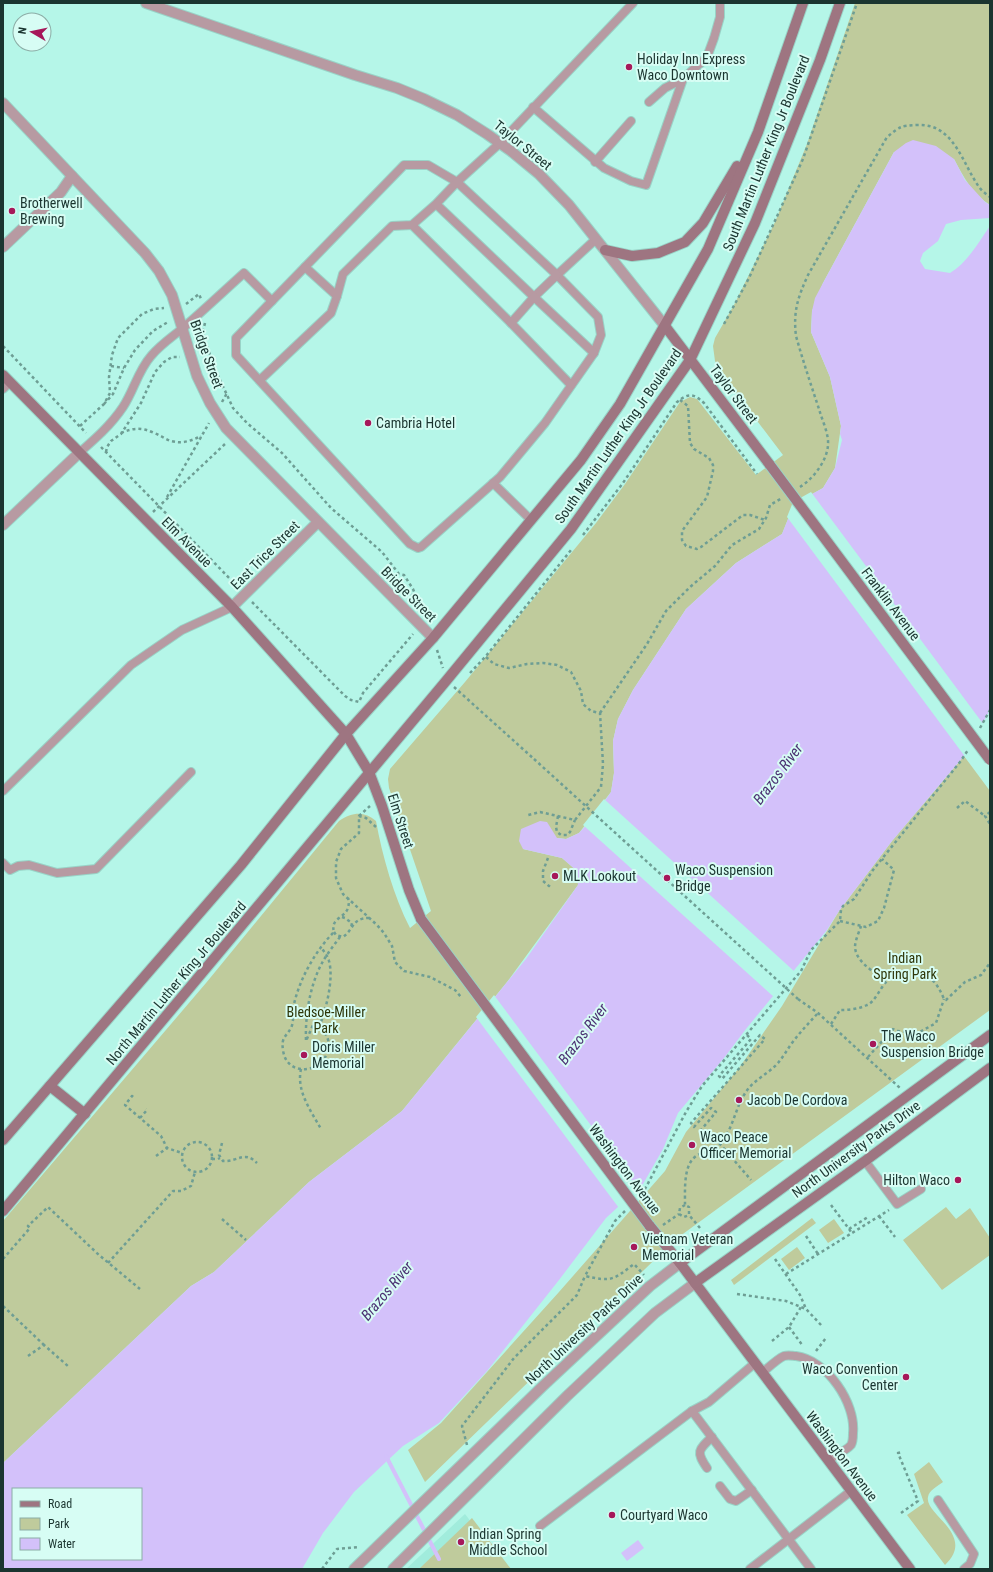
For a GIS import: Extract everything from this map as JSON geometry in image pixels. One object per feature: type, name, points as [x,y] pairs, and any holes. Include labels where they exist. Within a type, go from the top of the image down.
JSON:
[{"type":"main road","name":"South Martin Luther King Jr Boulevard","points":[[346,734],[434,638],[580,460],[620,404],[708,249],[758,132],[803,3]]},
{"type":"main road","name":"South Martin Luther King Jr Boulevard","points":[[369,772],[571,530],[690,360],[755,222],[820,60],[840,3]]},
{"type":"main road","points":[[605,250],[632,256],[658,253],[686,242],[703,223],[758,132]]},
{"type":"main road","name":"Taylor Street","points":[[665,326],[770,465]]},
{"type":"main road","name":"Elm Avenue","points":[[5,382],[79,453],[232,607],[346,734]]},
{"type":"main road","name":"Franklin Avenue","points":[[770,465],[990,760]]},
{"type":"main road","name":"Elm Street","points":[[346,734],[369,772],[382,806],[409,890],[421,919]]},
{"type":"main road","name":"North Martin Luther King Jr Boulevard","points":[[3,1140],[241,865],[346,734]]},
{"type":"main road","name":"North Martin Luther King Jr Boulevard","points":[[3,1211],[369,772]]},
{"type":"main road","name":"Washington Avenue","points":[[421,919],[649,1225],[680,1263],[910,1569]]},
{"type":"main road","name":"North University Parks Drive","points":[[680,1263],[990,1035]]},
{"type":"main road","name":"North University Parks Drive","points":[[695,1283],[865,1161],[990,1068]]},
{"type":"main road","points":[[50,1086],[85,1114]]},
{"type":"street","name":"Taylor Street","points":[[146,3],[397,88],[457,115],[500,143],[539,174],[569,205],[665,326]]},
{"type":"street","name":"Bridge Street","points":[[3,103],[145,253],[159,271],[172,295],[197,376],[212,416],[226,428],[434,638]]},
{"type":"street","points":[[3,247],[60,192],[72,176]]},
{"type":"street","points":[[3,525],[79,453]]},
{"type":"street","name":"East Trice Street","points":[[232,607],[318,522]]},
{"type":"street","name":"North University Parks Drive","points":[[354,1569],[544,1385],[650,1286],[680,1263]]},
{"type":"street","name":"North University Parks Drive","points":[[395,1568],[567,1396],[656,1313],[695,1283]]},
{"type":"lane","points":[[260,380],[330,313],[337,296],[343,274],[392,226],[412,226],[436,204],[457,182],[500,143],[633,3]]},
{"type":"lane","points":[[649,102],[665,88],[683,79],[707,57],[720,17],[720,3]]},
{"type":"lane","points":[[533,107],[595,162],[631,181],[646,185],[683,79]]},
{"type":"lane","points":[[595,162],[631,121]]},
{"type":"lane","points":[[404,165],[428,166],[457,182],[557,275],[598,317],[601,335],[594,353],[545,423],[500,476],[421,547],[418,548],[410,544],[236,355],[236,338],[404,165]]},
{"type":"lane","points":[[436,204],[594,353]]},
{"type":"lane","points":[[412,226],[511,323],[571,385]]},
{"type":"lane","points":[[511,323],[534,297],[596,239]]},
{"type":"lane","points":[[305,267],[337,296]]},
{"type":"lane","points":[[79,453],[110,424],[123,407],[132,392],[139,373],[151,356],[244,273],[272,301]]},
{"type":"lane","points":[[493,482],[531,520]]},
{"type":"lane","points":[[3,791],[130,665],[182,630],[232,607]]},
{"type":"lane","points":[[3,863],[10,870],[18,866],[29,865],[57,873],[96,869],[191,772]]},
{"type":"lane","points":[[865,1161],[897,1204],[921,1189]]},
{"type":"lane","points":[[762,1373],[784,1356],[798,1356],[813,1361],[838,1385],[852,1415],[854,1424],[853,1439],[850,1445],[828,1460]]},
{"type":"lane","points":[[540,1526],[692,1412],[709,1402],[755,1363]]},
{"type":"lane","points":[[692,1412],[811,1569]]},
{"type":"lane","points":[[707,1468],[700,1458],[699,1452],[702,1446],[712,1437]]},
{"type":"lane","points":[[720,1486],[730,1499],[736,1501],[752,1490]]},
{"type":"lane","points":[[750,1569],[790,1540],[851,1491]]},
{"type":"lane","points":[[938,1500],[974,1554],[970,1564],[964,1569]]},
{"type":"path","points":[[724,324],[749,278],[803,159],[857,3]]},
{"type":"path","points":[[795,490],[807,482],[821,464],[828,444],[796,336],[794,322],[798,298],[808,275],[887,137],[901,126],[925,125],[944,133],[954,143],[979,188],[990,198]]},
{"type":"path","points":[[199,294],[208,320],[205,323],[203,331],[204,336],[214,367],[234,408],[247,423],[282,453],[331,508],[382,552],[399,574],[404,575],[412,589]]},
{"type":"path","points":[[104,404],[110,393],[109,377],[112,355],[118,338],[142,314],[163,307],[169,311]]},
{"type":"path","points":[[80,426],[113,394],[129,359],[153,331],[167,323],[170,316]]},
{"type":"path","points":[[3,346],[93,440],[345,696],[355,702],[359,702],[363,693],[431,613],[407,590]]},
{"type":"path","points":[[121,434],[141,403],[155,372],[164,362],[172,357],[185,359]]},
{"type":"path","points":[[111,366],[124,368]]},
{"type":"path","points":[[164,501],[212,416],[227,393]]},
{"type":"path","points":[[579,540],[623,483],[684,396],[691,395],[697,397],[704,403],[757,474]]},
{"type":"path","points":[[680,400],[688,406],[690,443],[694,449],[709,458],[713,464],[713,471],[707,498],[682,531],[682,540],[686,546],[697,549],[701,547],[743,515],[750,515],[765,520]]},
{"type":"path","points":[[208,425],[212,416]]},
{"type":"path","points":[[145,519],[247,423]]},
{"type":"path","points":[[106,453],[107,447],[111,441],[121,434],[135,428],[154,432],[170,441],[189,442],[202,436]]},
{"type":"path","points":[[558,816],[556,827],[557,832],[561,835],[567,835],[570,832],[575,820],[601,787],[603,764],[600,713],[647,644],[666,611],[690,587],[715,566],[732,546],[759,529],[765,520],[770,505],[782,497]]},
{"type":"path","points":[[465,678],[486,656],[574,546]]},
{"type":"path","points":[[486,656],[494,664],[509,668],[527,664],[543,663],[557,665],[571,672],[581,691],[583,704],[591,711],[600,713]]},
{"type":"path","points":[[446,681],[798,999],[818,1013],[868,1057],[907,1096]]},
{"type":"path","points":[[455,688],[460,683]]},
{"type":"path","points":[[978,732],[990,710]]},
{"type":"path","points":[[640,1194],[645,1189],[686,1112],[702,1086],[801,971],[811,950],[840,922],[841,910],[843,906],[854,899],[882,858],[960,762],[971,744]]},
{"type":"path","points":[[957,808],[966,801],[985,816],[990,824]]},
{"type":"path","points":[[528,815],[540,812],[575,820]]},
{"type":"path","points":[[985,816],[990,812]]},
{"type":"path","points":[[379,833],[371,822],[366,818],[359,816],[359,833],[341,849],[336,862],[336,878],[343,894],[377,925],[392,946],[396,962],[404,971],[430,977],[455,990],[461,997]]},
{"type":"path","points":[[548,858],[543,873],[543,881],[549,886],[550,884]]},
{"type":"path","points":[[840,922],[866,927],[878,921],[884,908],[894,870],[882,858]]},
{"type":"path","points":[[340,937],[334,932],[334,922],[342,917],[348,909],[348,898]]},
{"type":"path","points":[[342,917],[352,923],[351,928]]},
{"type":"path","points":[[313,1025],[306,1041],[306,1023],[318,970],[326,955],[340,937],[346,935],[357,920],[370,918]]},
{"type":"path","points":[[861,926],[855,947],[859,959],[871,970],[887,980]]},
{"type":"path","points":[[306,1023],[319,1026],[328,1038],[329,1046],[323,1061],[317,1066],[301,1069],[291,1065],[285,1057],[282,1043],[286,1032],[291,1027],[295,1002],[302,981],[315,956],[334,932]]},
{"type":"path","points":[[319,1026],[324,1010],[330,978],[330,963],[321,947]]},
{"type":"path","points":[[944,999],[946,1000],[965,982],[981,975],[990,963]]},
{"type":"path","points":[[830,1024],[840,1010],[850,1010],[868,1005],[887,980],[899,972],[919,971],[931,978],[940,989],[944,999],[936,1023],[918,1033],[897,1031],[894,1029],[868,1057]]},
{"type":"path","points":[[685,1205],[686,1181],[689,1163],[696,1155],[703,1151],[713,1150],[720,1144],[729,1131],[742,1098],[748,1089],[760,1077],[778,1064],[805,1026],[818,1013]]},
{"type":"path","points":[[747,1035],[751,1038],[719,1076],[722,1079],[760,1035],[765,1039],[690,1124],[694,1127],[711,1108],[716,1112],[701,1130],[720,1144],[752,1180]]},
{"type":"path","points":[[301,1069],[299,1082],[301,1091],[321,1129]]},
{"type":"path","points":[[133,1097],[132,1096],[125,1105],[161,1136],[167,1148],[182,1153]]},
{"type":"path","points":[[140,1118],[147,1110],[146,1109]]},
{"type":"path","points":[[201,1142],[206,1144],[211,1152],[212,1159],[209,1166],[202,1171],[195,1172],[188,1169],[183,1163],[182,1153],[187,1145],[201,1142]]},
{"type":"path","points":[[220,1158],[222,1143]]},
{"type":"path","points":[[156,1156],[167,1148]]},
{"type":"path","points":[[212,1159],[218,1160],[220,1158],[226,1161],[244,1156],[252,1158],[257,1163]]},
{"type":"path","points":[[108,1263],[173,1191],[180,1191],[191,1186],[195,1172]]},
{"type":"path","points":[[786,1274],[897,1204]]},
{"type":"path","points":[[663,1225],[679,1214],[680,1208],[685,1205]]},
{"type":"path","points":[[685,1205],[689,1207],[689,1215],[700,1228]]},
{"type":"path","points":[[831,1205],[852,1233]]},
{"type":"path","points":[[3,1259],[30,1228],[28,1226],[48,1206],[108,1263],[140,1289]]},
{"type":"path","points":[[468,1448],[462,1426],[514,1358],[577,1295],[615,1221],[625,1210]]},
{"type":"path","points":[[679,1214],[684,1217],[689,1215]]},
{"type":"path","points":[[880,1216],[895,1237]]},
{"type":"path","points":[[849,1229],[868,1217]]},
{"type":"path","points":[[222,1219],[246,1240]]},
{"type":"path","points":[[806,1236],[818,1254]]},
{"type":"path","points":[[775,1260],[800,1295],[806,1309],[822,1326]]},
{"type":"path","points":[[586,1276],[604,1280],[615,1279],[634,1264],[644,1275]]},
{"type":"path","points":[[738,1294],[786,1302],[806,1309]]},
{"type":"path","points":[[3,1306],[44,1346],[69,1367]]},
{"type":"path","points":[[772,1341],[789,1327],[801,1307]]},
{"type":"path","points":[[816,1351],[826,1338]]},
{"type":"path","points":[[28,1356],[44,1346]]},
{"type":"path","points":[[901,1513],[918,1501],[898,1453],[902,1452]]},
{"type":"path","points":[[322,1569],[337,1549],[362,1547]]},
{"type":"shaded area","name":"Indian Spring Middle School","points":[[465,1514],[507,1569],[406,1569]]},
{"type":"green space","name":"Bledsoe-Miller Park","points":[[855,3],[990,3],[990,205],[974,191],[954,159],[894,152],[823,283],[812,311],[811,332],[830,377],[841,426],[835,468],[823,488],[794,504],[782,534],[736,563],[686,609],[633,690],[618,719],[613,741],[614,773],[611,792],[579,833],[566,839],[557,838],[523,849],[562,858],[577,871],[578,885],[507,982],[402,1111],[309,1182],[214,1272],[191,1286],[3,1463],[3,1221],[206,983],[339,821],[354,814],[363,814],[376,821],[389,876],[410,928],[431,911],[389,788],[388,779],[390,769],[465,682],[596,523],[625,484],[680,402],[690,397],[697,399],[756,475],[783,455],[720,372],[715,361],[713,346],[715,338],[734,305],[775,222],[807,144]]},
{"type":"green space","name":"Indian Spring Park","points":[[964,756],[990,791],[990,1010],[676,1239],[425,1482],[408,1450],[441,1423],[665,1171],[686,1132],[739,1068],[782,1006],[839,911],[892,841]]},
{"type":"green space","points":[[946,1207],[956,1219],[970,1208],[990,1238],[990,1255],[942,1290],[903,1240]]},
{"type":"green space","points":[[812,1218],[816,1223],[734,1285],[731,1280]]},
{"type":"green space","points":[[834,1219],[844,1233],[828,1243],[819,1230]]},
{"type":"green space","points":[[797,1247],[805,1258],[789,1270],[781,1259]]},
{"type":"green space","points":[[929,1462],[943,1482],[930,1492],[928,1497],[929,1504],[953,1535],[955,1544],[953,1554],[945,1565],[907,1515],[924,1503],[914,1474]]},
{"type":"green space","name":"Indian Spring Middle School","points":[[472,1518],[511,1569],[419,1569]]},
{"type":"water","name":"Brazos River","points":[[913,140],[936,146],[954,159],[965,180],[985,202],[990,205],[990,218],[961,220],[946,224],[938,241],[923,253],[920,261],[925,269],[950,273],[967,258],[990,226],[990,710],[964,756],[892,841],[839,911],[827,930],[678,1113],[663,1149],[643,1184],[606,1218],[487,1371],[439,1423],[403,1446],[354,1492],[323,1533],[302,1569],[3,1569],[3,1463],[191,1286],[214,1272],[309,1182],[402,1111],[526,959],[578,885],[577,871],[562,858],[523,849],[519,841],[521,829],[540,821],[547,822],[557,838],[566,839],[579,833],[593,818],[611,792],[614,773],[613,741],[618,719],[633,690],[686,609],[736,563],[782,534],[794,504],[823,488],[835,468],[842,440],[840,434],[841,426],[830,377],[811,332],[812,311],[815,298],[894,152],[906,143]]},
{"type":"water","points":[[638,1540],[644,1548],[627,1561],[621,1553]]},
{"type":"pier","points":[[811,492],[984,725],[966,758],[787,517],[793,502]]},
{"type":"pier","name":"Waco Suspension Bridge","points":[[604,799],[795,972],[775,998],[583,825]]},
{"type":"pier","points":[[494,995],[639,1190],[619,1208],[476,1017]]},
{"type":"waterway","points":[[386,1456],[439,1559]]},
{"type":"place","name":"Holiday Inn Express Waco Downtown","points":[[629,67]]},
{"type":"place","name":"Brotherwell Brewing","points":[[12,211]]},
{"type":"place","name":"Cambria Hotel","points":[[368,423]]},
{"type":"place","name":"MLK Lookout","points":[[555,876]]},
{"type":"place","name":"Waco Suspension Bridge","points":[[667,878]]},
{"type":"place","name":"The Waco Suspension Bridge","points":[[873,1044]]},
{"type":"place","name":"Doris Miller Memorial","points":[[304,1055]]},
{"type":"place","name":"Jacob De Cordova","points":[[739,1100]]},
{"type":"place","name":"Waco Peace Officer Memorial","points":[[692,1145]]},
{"type":"place","name":"Hilton Waco","points":[[958,1180]]},
{"type":"place","name":"Vietnam Veteran Memorial","points":[[634,1247]]},
{"type":"place","name":"Waco Convention Center","points":[[906,1377]]},
{"type":"place","name":"Courtyard Waco","points":[[612,1515]]},
{"type":"place","name":"Indian Spring Middle School","points":[[461,1542]]}]
